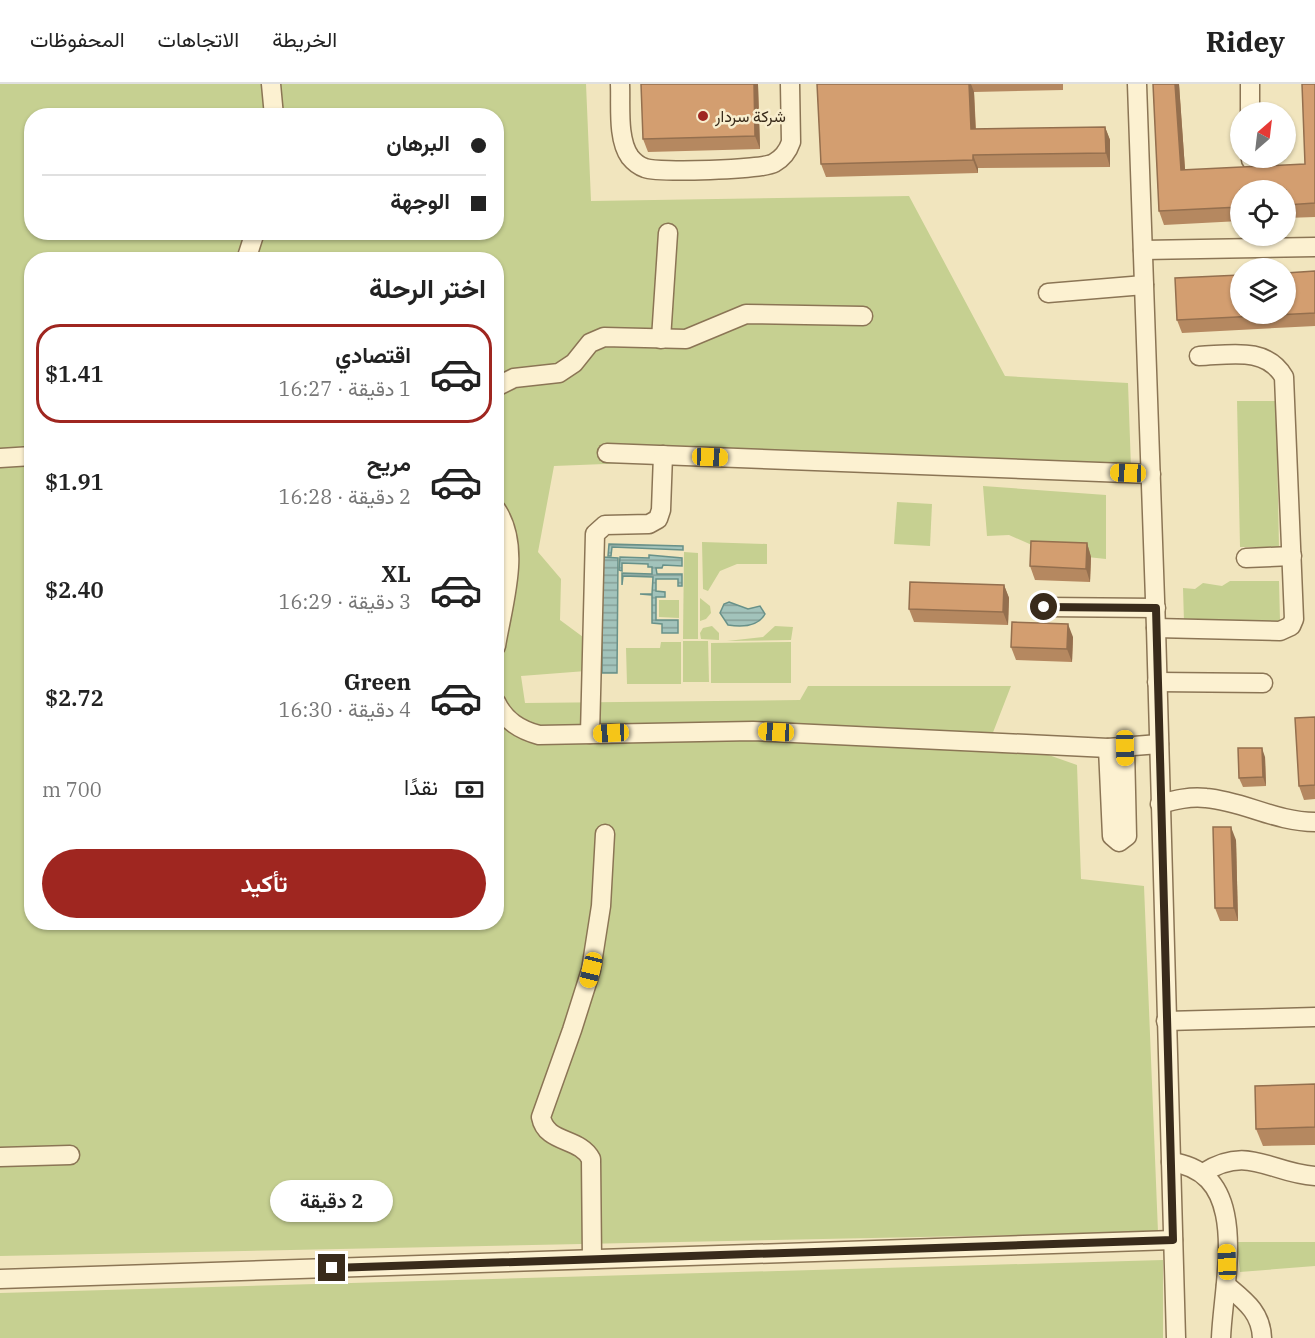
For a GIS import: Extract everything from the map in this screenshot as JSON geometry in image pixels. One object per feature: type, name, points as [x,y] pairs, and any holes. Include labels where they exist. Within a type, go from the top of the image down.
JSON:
[{"type":"lane","points":[[272,84],[274,108]]},
{"type":"lane","points":[[620,84],[622,133],[628,154],[636,163],[656,170],[759,167],[776,162],[788,150],[791,142],[790,84]]},
{"type":"lane","points":[[1137,84],[1156,608],[1176,1338]]},
{"type":"lane","points":[[1250,84],[1250,102]]},
{"type":"lane","points":[[661,339],[668,233]]},
{"type":"lane","points":[[1143,250],[1315,247]]},
{"type":"lane","points":[[1048,292],[1144,285]]},
{"type":"lane","points":[[504,383],[514,378],[559,373],[574,363],[590,344],[604,338],[661,339],[698,336],[746,314],[863,316]]},
{"type":"lane","points":[[1156,628],[1280,631],[1288,628],[1294,619],[1284,377],[1271,361],[1262,356],[1199,356]]},
{"type":"lane","points":[[607,453],[1151,474]]},
{"type":"lane","points":[[590,734],[594,538],[598,530],[605,525],[649,524],[658,519],[661,510],[663,455]]},
{"type":"lane","points":[[0,458],[24,456]]},
{"type":"lane","points":[[504,524],[507,530],[509,551],[504,588]]},
{"type":"lane","points":[[1246,558],[1292,556]]},
{"type":"lane","points":[[1044,607],[1156,608]]},
{"type":"lane","points":[[1157,682],[1263,683]]},
{"type":"lane","points":[[504,714],[507,719],[528,732],[539,735],[753,731],[1117,748],[1159,744]]},
{"type":"lane","points":[[1160,804],[1179,799],[1206,798],[1279,818],[1315,822]]},
{"type":"lane","points":[[592,1259],[591,1159],[585,1149],[545,1129],[541,1117],[583,1000],[591,970],[601,906],[605,834]]},
{"type":"lane","points":[[1166,1021],[1315,1017]]},
{"type":"lane","points":[[0,1157],[70,1155]]},
{"type":"lane","points":[[1203,1173],[1229,1161],[1250,1159],[1296,1173],[1315,1176]]},
{"type":"lane","points":[[1171,1162],[1182,1163],[1203,1173],[1223,1200],[1226,1285],[1221,1338]]},
{"type":"lane","points":[[0,1279],[1173,1240]]},
{"type":"lane","points":[[1226,1285],[1257,1313],[1262,1325],[1262,1338]]},
{"type":"green space","points":[[0,84],[586,84],[591,201],[909,196],[1005,376],[1128,383],[1131,468],[680,446],[655,462],[554,466],[538,552],[561,579],[560,620],[583,637],[586,671],[521,676],[525,703],[800,700],[808,686],[1011,686],[992,735],[1077,765],[1081,879],[1144,886],[1158,1232],[0,1256]]},
{"type":"green space","points":[[1237,401],[1276,401],[1279,547],[1240,547]]},
{"type":"green space","points":[[983,486],[1106,495],[1106,559],[1050,553],[1009,535],[987,536]]},
{"type":"green space","points":[[897,502],[932,504],[930,546],[894,544]]},
{"type":"green space","points":[[702,542],[767,544],[767,564],[737,564],[720,571],[708,591],[703,589]]},
{"type":"green space","points":[[684,552],[698,553],[698,639],[683,639]]},
{"type":"green space","points":[[1230,581],[1279,581],[1280,621],[1184,622],[1183,588],[1195,589],[1203,583],[1222,586]]},
{"type":"green space","points":[[700,598],[710,606],[711,613],[706,619],[700,621]]},
{"type":"green space","points":[[659,600],[679,600],[679,618],[659,617]]},
{"type":"green space","points":[[712,626],[719,633],[719,640],[701,639],[700,633],[703,628]]},
{"type":"green space","points":[[775,626],[793,627],[791,640],[727,641],[763,637]]},
{"type":"green space","points":[[683,641],[708,641],[709,682],[683,682]]},
{"type":"green space","points":[[661,642],[681,642],[681,684],[627,684],[626,648],[660,648]]},
{"type":"green space","points":[[791,642],[791,683],[711,683],[711,643]]},
{"type":"green space","points":[[1237,1242],[1315,1242],[1315,1266],[1240,1272]]},
{"type":"green space","points":[[1163,1260],[1163,1338],[0,1338],[0,1293]]},
{"type":"water","points":[[609,544],[683,546],[683,550],[612,547],[611,556],[608,556]]},
{"type":"water","points":[[649,555],[682,558],[682,566],[663,565],[662,568],[656,568],[657,574],[682,574],[682,586],[678,586],[678,579],[656,579],[656,591],[665,592],[665,597],[656,597],[656,620],[678,620],[678,633],[662,633],[662,624],[652,623],[652,595],[640,594],[652,594],[653,577],[623,576],[622,585],[622,573],[652,574],[652,567],[648,567],[648,564],[622,563],[622,571],[619,570],[620,557],[649,558]]},
{"type":"water","points":[[602,557],[618,558],[617,673],[602,673]]},
{"type":"water","points":[[729,602],[748,609],[760,606],[765,614],[754,624],[728,625],[720,613],[724,604]]},
{"type":"building","name":"شركة سردار","points":[[641,84],[754,84],[755,136],[643,139]]},
{"type":"building","points":[[817,84],[969,84],[971,129],[1105,127],[1106,153],[973,155],[973,160],[821,164]]},
{"type":"building","points":[[1153,84],[1175,84],[1181,170],[1296,168],[1296,164],[1305,164],[1302,84],[1315,84],[1315,203],[1296,204],[1296,180],[1230,180],[1230,207],[1159,211]]},
{"type":"building","points":[[1315,271],[1315,313],[1296,314],[1296,272]]},
{"type":"building","points":[[1230,275],[1230,317],[1177,320],[1175,278]]},
{"type":"building","points":[[1031,541],[1087,543],[1086,569],[1030,566]]},
{"type":"building","points":[[910,582],[1004,585],[1003,612],[909,609]]},
{"type":"building","points":[[1012,622],[1068,624],[1067,649],[1011,647]]},
{"type":"building","points":[[1315,717],[1315,785],[1299,786],[1295,718]]},
{"type":"building","points":[[1238,748],[1262,748],[1263,777],[1239,778]]},
{"type":"building","points":[[1213,827],[1231,827],[1234,908],[1215,908]]},
{"type":"building","points":[[1315,1084],[1315,1127],[1256,1129],[1255,1086]]},
{"type":"place","name":"شركة سردار","points":[[703,116]]},
{"type":"route","points":[[332,1268],[1173,1240],[1160,826],[1156,608],[1044,607]]}]
